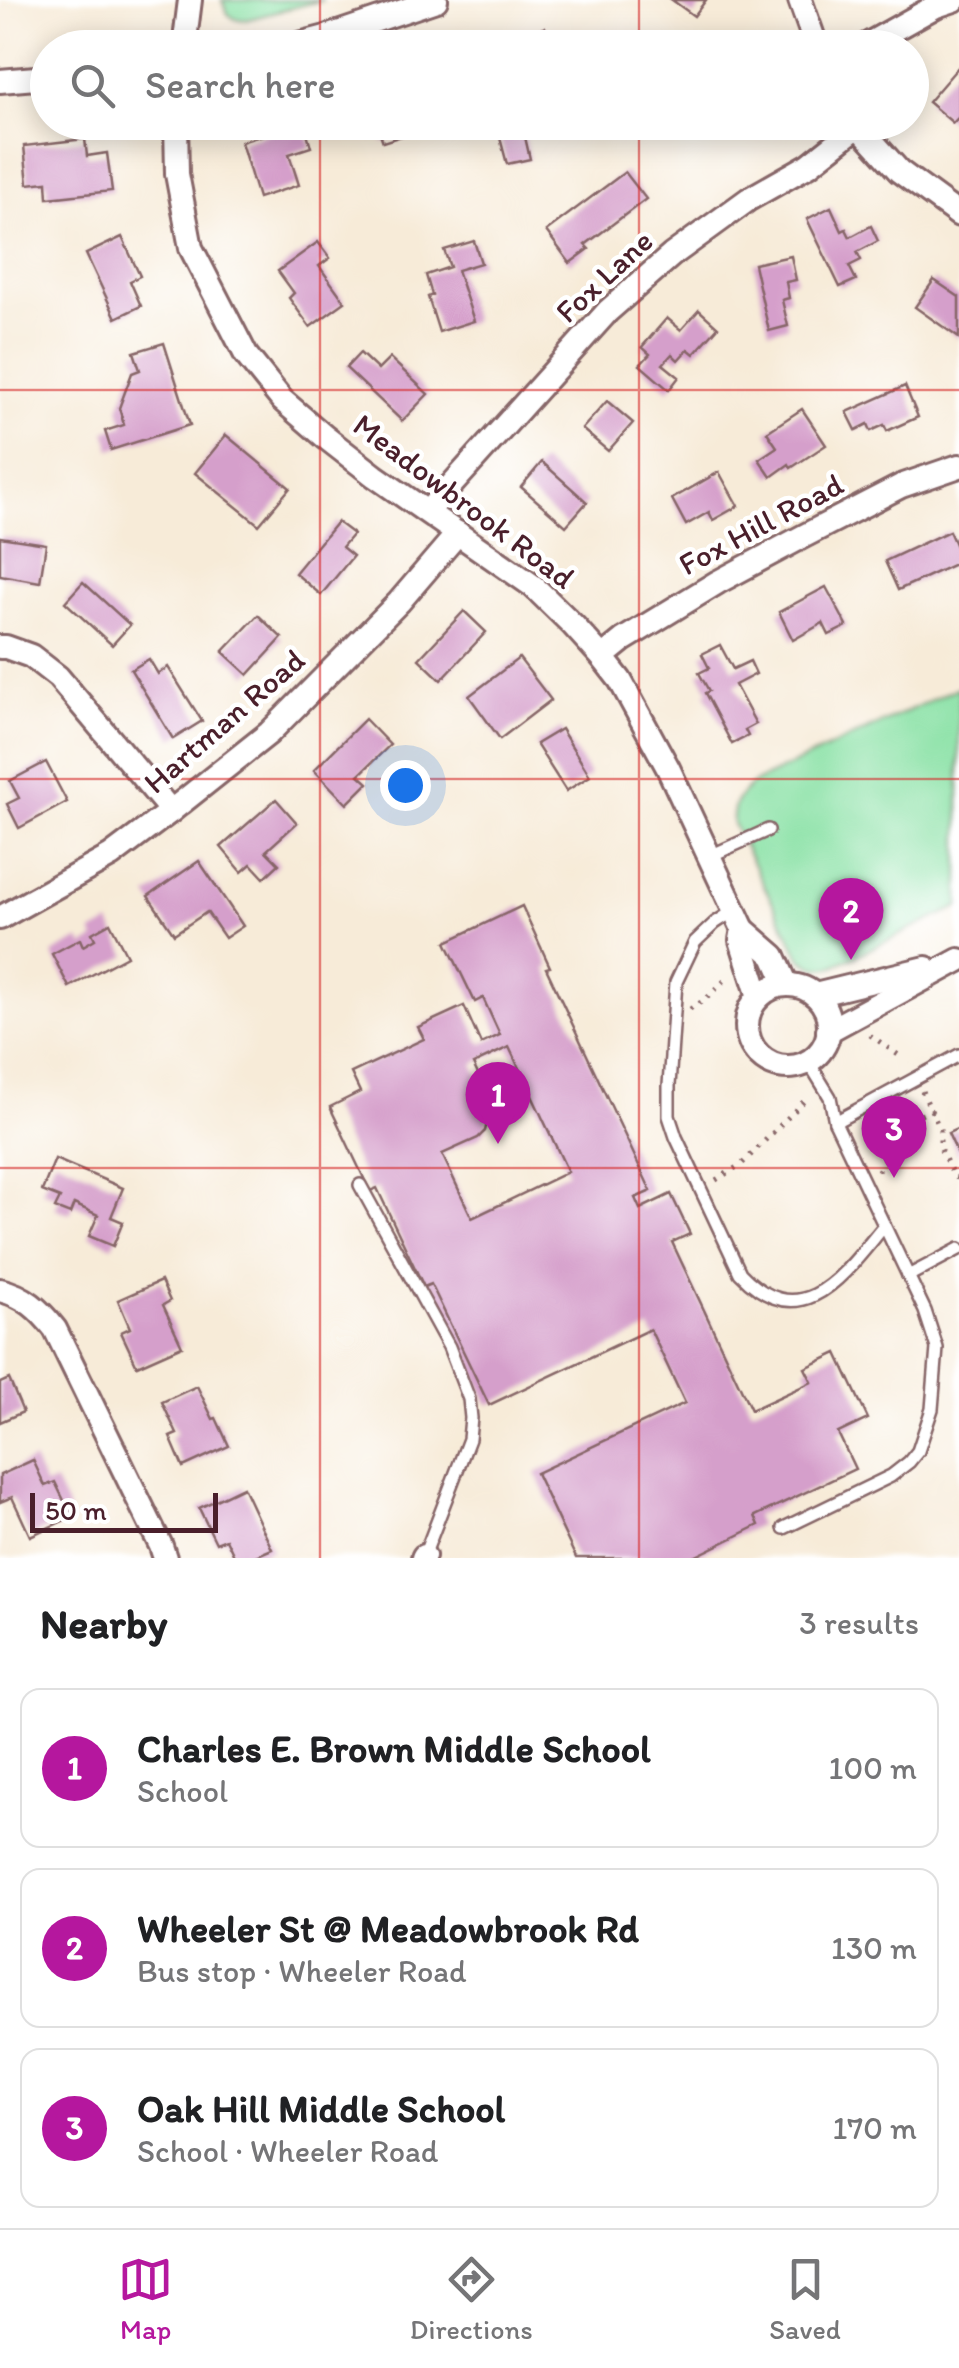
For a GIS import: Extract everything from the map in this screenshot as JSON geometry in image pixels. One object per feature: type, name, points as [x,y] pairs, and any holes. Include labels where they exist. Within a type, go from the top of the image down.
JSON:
[{"type":"street","points":[[186,30],[190,0]]},
{"type":"street","points":[[347,30],[436,0]]},
{"type":"street","points":[[800,0],[810,30]]},
{"type":"street","points":[[889,30],[954,0]]},
{"type":"street","points":[[0,81],[30,77]]},
{"type":"street","name":"Meadowbrook Road","points":[[176,140],[176,174],[192,248],[246,355],[282,400],[311,425],[375,476],[533,586],[602,657],[620,680],[668,768],[739,919],[774,956],[788,985]]},
{"type":"street","name":"Fox Lane","points":[[428,511],[608,311],[703,232],[749,198],[809,166],[839,140]]},
{"type":"street","points":[[870,140],[899,171],[959,215]]},
{"type":"street","name":"Fox Hill Road","points":[[602,657],[622,640],[718,582],[902,486],[959,466]]},
{"type":"street","name":"Hartman Road","points":[[0,918],[111,856],[268,733],[399,602],[458,533]]},
{"type":"street","points":[[0,647],[30,656],[58,677],[171,812]]},
{"type":"street","name":"Meadowbrook Road","points":[[739,919],[741,940],[759,997]]},
{"type":"street","points":[[815,995],[959,960]]},
{"type":"street","points":[[828,1031],[959,960]]},
{"type":"street","points":[[788,985],[815,995],[826,1011],[828,1031],[821,1049],[808,1062],[787,1066],[759,1054],[748,1026],[759,997],[788,985]]},
{"type":"street","points":[[0,1290],[16,1294],[37,1307],[56,1329],[164,1558]]},
{"type":"lane","points":[[710,856],[768,830]]},
{"type":"lane","points":[[739,919],[715,923],[695,942],[676,982],[669,1086],[669,1116],[676,1137],[732,1257],[740,1273],[767,1296],[806,1299],[842,1278],[884,1226]]},
{"type":"lane","points":[[835,1122],[959,1054]]},
{"type":"lane","points":[[784,1528],[890,1476],[910,1462],[932,1409],[937,1348],[926,1311],[835,1122],[830,1097],[808,1062]]},
{"type":"lane","points":[[360,1185],[448,1348],[470,1399],[468,1439],[424,1557]]},
{"type":"lane","points":[[908,1276],[959,1249]]},
{"type":"path","points":[[688,1010],[736,971]]},
{"type":"path","points":[[860,1026],[904,1058]]},
{"type":"path","points":[[920,1089],[940,1129],[940,1148],[954,1177],[959,1178]]},
{"type":"path","points":[[726,1175],[742,1164],[806,1099]]},
{"type":"path","points":[[867,1192],[906,1121],[933,1110]]},
{"type":"green space","points":[[222,0],[323,0],[246,20],[228,14]]},
{"type":"green space","points":[[959,687],[959,907],[834,966],[812,965],[800,957],[733,824],[738,799],[757,781]]},
{"type":"building","points":[[672,0],[706,0],[694,16]]},
{"type":"building","points":[[959,66],[959,117],[953,123],[929,101]]},
{"type":"building","points":[[85,140],[87,156],[107,153],[112,191],[48,198],[47,182],[28,184],[24,146]]},
{"type":"building","points":[[309,140],[311,147],[289,154],[299,185],[258,198],[241,142]]},
{"type":"building","points":[[501,140],[526,140],[530,159],[507,164]]},
{"type":"building","points":[[625,172],[646,199],[585,245],[589,249],[570,263],[546,231]]},
{"type":"building","points":[[831,207],[842,231],[846,229],[850,237],[871,226],[878,241],[857,252],[861,260],[849,266],[856,280],[840,287],[807,219]]},
{"type":"building","points":[[122,237],[140,276],[130,281],[141,306],[116,318],[86,254]]},
{"type":"building","points":[[474,241],[481,263],[457,270],[474,321],[439,332],[426,275],[450,267],[444,250]]},
{"type":"building","points":[[318,242],[330,258],[319,266],[345,302],[310,327],[289,298],[294,293],[278,271]]},
{"type":"building","points":[[791,256],[796,280],[786,282],[789,298],[782,300],[788,326],[769,331],[754,264]]},
{"type":"building","points":[[934,280],[959,297],[959,338],[915,307]]},
{"type":"building","points":[[699,310],[718,327],[694,354],[688,349],[678,360],[672,354],[663,364],[679,377],[669,390],[640,365],[650,354],[642,347],[667,318],[681,330]]},
{"type":"building","points":[[164,343],[190,425],[111,450],[105,431],[124,425],[119,408],[132,373],[140,370],[134,352]]},
{"type":"building","points":[[360,353],[378,370],[390,358],[428,394],[402,421],[346,368]]},
{"type":"building","points":[[905,386],[918,417],[887,431],[884,425],[871,431],[868,424],[856,430],[847,412]]},
{"type":"building","points":[[607,401],[633,423],[608,451],[582,429]]},
{"type":"building","points":[[802,409],[826,445],[771,477],[759,459],[777,447],[767,432]]},
{"type":"building","points":[[226,435],[290,488],[259,525],[195,473]]},
{"type":"building","points":[[542,462],[587,502],[566,526],[521,487]]},
{"type":"building","points":[[719,472],[738,506],[713,520],[709,512],[686,525],[672,499]]},
{"type":"building","points":[[337,522],[353,534],[342,547],[353,556],[321,595],[295,573]]},
{"type":"building","points":[[949,531],[959,562],[898,590],[885,561]]},
{"type":"building","points":[[0,537],[46,544],[40,582],[0,575]]},
{"type":"building","points":[[83,582],[130,625],[112,645],[65,602]]},
{"type":"building","points":[[826,587],[847,626],[829,635],[823,623],[793,640],[779,612]]},
{"type":"building","points":[[464,611],[486,632],[441,680],[419,659]]},
{"type":"building","points":[[258,615],[282,638],[248,675],[223,652]]},
{"type":"building","points":[[720,645],[733,669],[750,661],[756,674],[735,685],[756,724],[745,730],[748,736],[732,744],[699,673],[709,668],[702,654]]},
{"type":"building","points":[[519,658],[551,700],[500,739],[469,696]]},
{"type":"building","points":[[149,659],[158,674],[168,667],[202,721],[173,739],[131,670]]},
{"type":"building","points":[[365,719],[390,745],[359,775],[368,783],[347,804],[314,770]]},
{"type":"building","points":[[561,729],[590,776],[566,791],[536,744]]},
{"type":"building","points":[[46,762],[67,802],[19,828],[7,804],[19,798],[10,781]]},
{"type":"building","points":[[276,799],[297,823],[266,851],[279,864],[264,878],[251,864],[242,872],[221,847]]},
{"type":"building","points":[[199,861],[243,926],[225,938],[207,912],[174,934],[148,896]]},
{"type":"building","points":[[522,906],[550,967],[546,968],[651,1191],[635,1198],[640,1209],[671,1194],[690,1234],[672,1242],[751,1410],[812,1382],[805,1368],[837,1353],[868,1419],[838,1433],[855,1469],[755,1516],[759,1525],[692,1558],[576,1558],[536,1473],[685,1403],[650,1329],[489,1405],[431,1284],[424,1287],[377,1188],[370,1191],[330,1107],[360,1092],[351,1073],[424,1039],[418,1027],[464,1006],[481,1044],[500,1035],[483,998],[475,1002],[446,942]],"holes":[[[509,1047],[568,1172],[472,1218],[442,1154],[485,1131],[489,1114],[480,1093],[486,1091],[473,1064]]]},
{"type":"building","points":[[110,923],[127,956],[69,987],[52,954],[80,939],[83,946],[95,939],[92,933]]},
{"type":"building","points":[[959,1128],[959,1157],[948,1133]]},
{"type":"building","points":[[55,1159],[123,1188],[111,1217],[123,1222],[113,1246],[89,1236],[98,1215],[74,1204],[70,1214],[55,1208],[60,1198],[42,1191]]},
{"type":"building","points":[[161,1281],[170,1301],[163,1305],[182,1346],[137,1366],[121,1332],[130,1328],[118,1300]]},
{"type":"building","points":[[9,1379],[23,1412],[0,1422],[0,1383]]},
{"type":"building","points":[[197,1386],[229,1446],[183,1467],[170,1437],[177,1434],[162,1402]]},
{"type":"building","points":[[33,1460],[45,1486],[55,1482],[72,1517],[30,1536],[12,1497],[0,1502],[0,1475]]},
{"type":"building","points":[[243,1487],[272,1549],[251,1558],[235,1558],[226,1539],[216,1543],[199,1508]]},
{"type":"place","name":"Wheeler St @ Meadowbrook Rd","points":[[851,960]]},
{"type":"place","name":"Charles E. Brown Middle School","points":[[498,1144]]},
{"type":"place","name":"Oak Hill Middle School","points":[[894,1178]]}]
